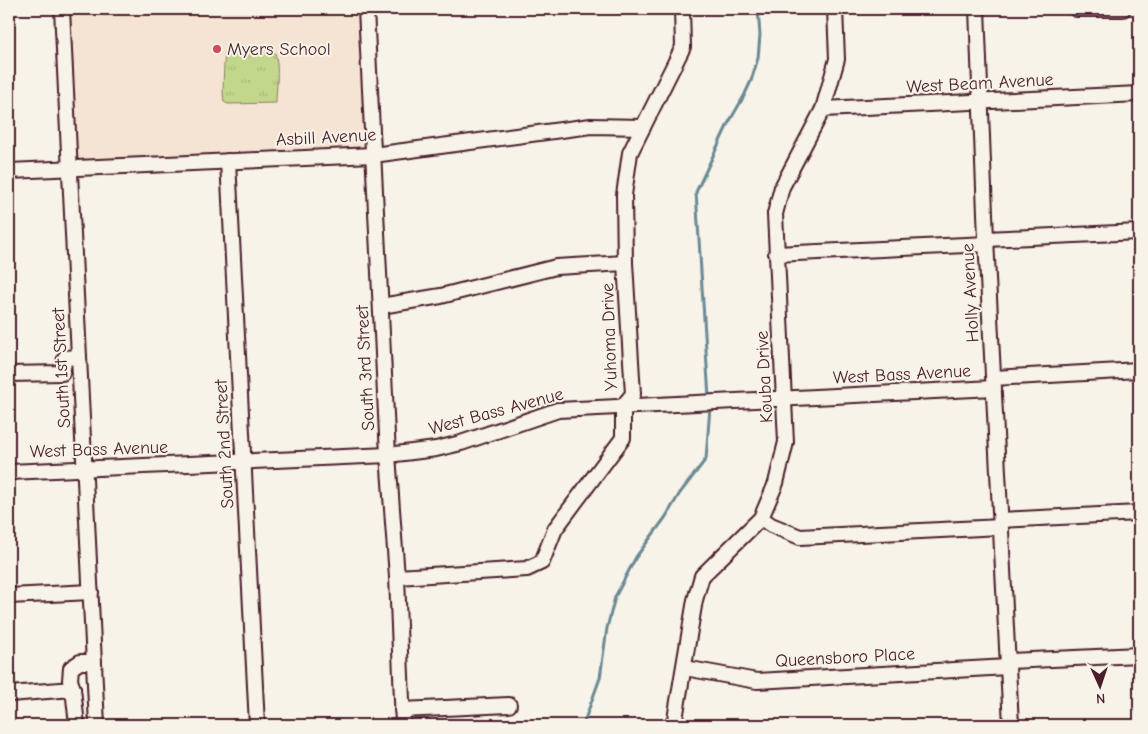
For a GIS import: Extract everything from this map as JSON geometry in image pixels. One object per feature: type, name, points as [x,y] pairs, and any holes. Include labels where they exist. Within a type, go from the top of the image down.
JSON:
[{"type":"street","name":"South 1st Street","points":[[62,9],[98,725]]},
{"type":"street","name":"South 3rd Street","points":[[366,9],[388,455],[397,577],[403,725]]},
{"type":"street","name":"Yuhoma Drive","points":[[397,577],[527,569],[542,562],[555,529],[624,438],[624,406],[633,394],[624,195],[630,153],[683,47],[682,9]]},
{"type":"street","name":"Kouba Drive","points":[[674,725],[695,600],[702,576],[761,518],[776,483],[786,442],[775,214],[782,187],[823,109],[836,59],[835,9]]},
{"type":"street","name":"Holly Avenue","points":[[976,9],[1011,725]]},
{"type":"street","points":[[1076,9],[1123,9]]},
{"type":"street","name":"West Beam Avenue","points":[[823,109],[1139,94]]},
{"type":"street","name":"Asbill Avenue","points":[[9,171],[373,155],[592,126],[643,126]]},
{"type":"street","name":"South 2nd Street","points":[[228,161],[257,725]]},
{"type":"street","points":[[776,254],[1139,232]]},
{"type":"street","points":[[381,306],[441,296],[556,267],[626,263]]},
{"type":"street","points":[[9,374],[62,373],[65,358],[79,357]]},
{"type":"street","name":"West Bass Avenue","points":[[9,472],[388,455],[436,449],[461,443],[558,410],[784,399],[1139,370]]},
{"type":"street","points":[[761,518],[771,525],[800,537],[1139,513]]},
{"type":"street","points":[[9,596],[91,592]]},
{"type":"street","name":"Queensboro Place","points":[[685,668],[757,681],[1139,655]]},
{"type":"street","points":[[76,725],[73,689],[70,680],[71,668],[80,662],[94,662]]},
{"type":"street","points":[[9,694],[73,689]]},
{"type":"street","points":[[402,710],[509,705]]},
{"type":"shaded area","name":"Myers School","points":[[69,9],[360,9],[366,142],[358,149],[81,162],[77,159]]},
{"type":"green space","points":[[226,48],[272,48],[275,53],[277,66],[276,103],[228,104],[224,102],[223,75]]},
{"type":"waterway","points":[[709,398],[696,192],[728,124],[751,81],[758,58],[760,35],[758,9]]},
{"type":"waterway","points":[[583,725],[600,678],[607,628],[615,597],[636,557],[706,459],[710,407]]},
{"type":"place","name":"Myers School","points":[[217,49]]}]
